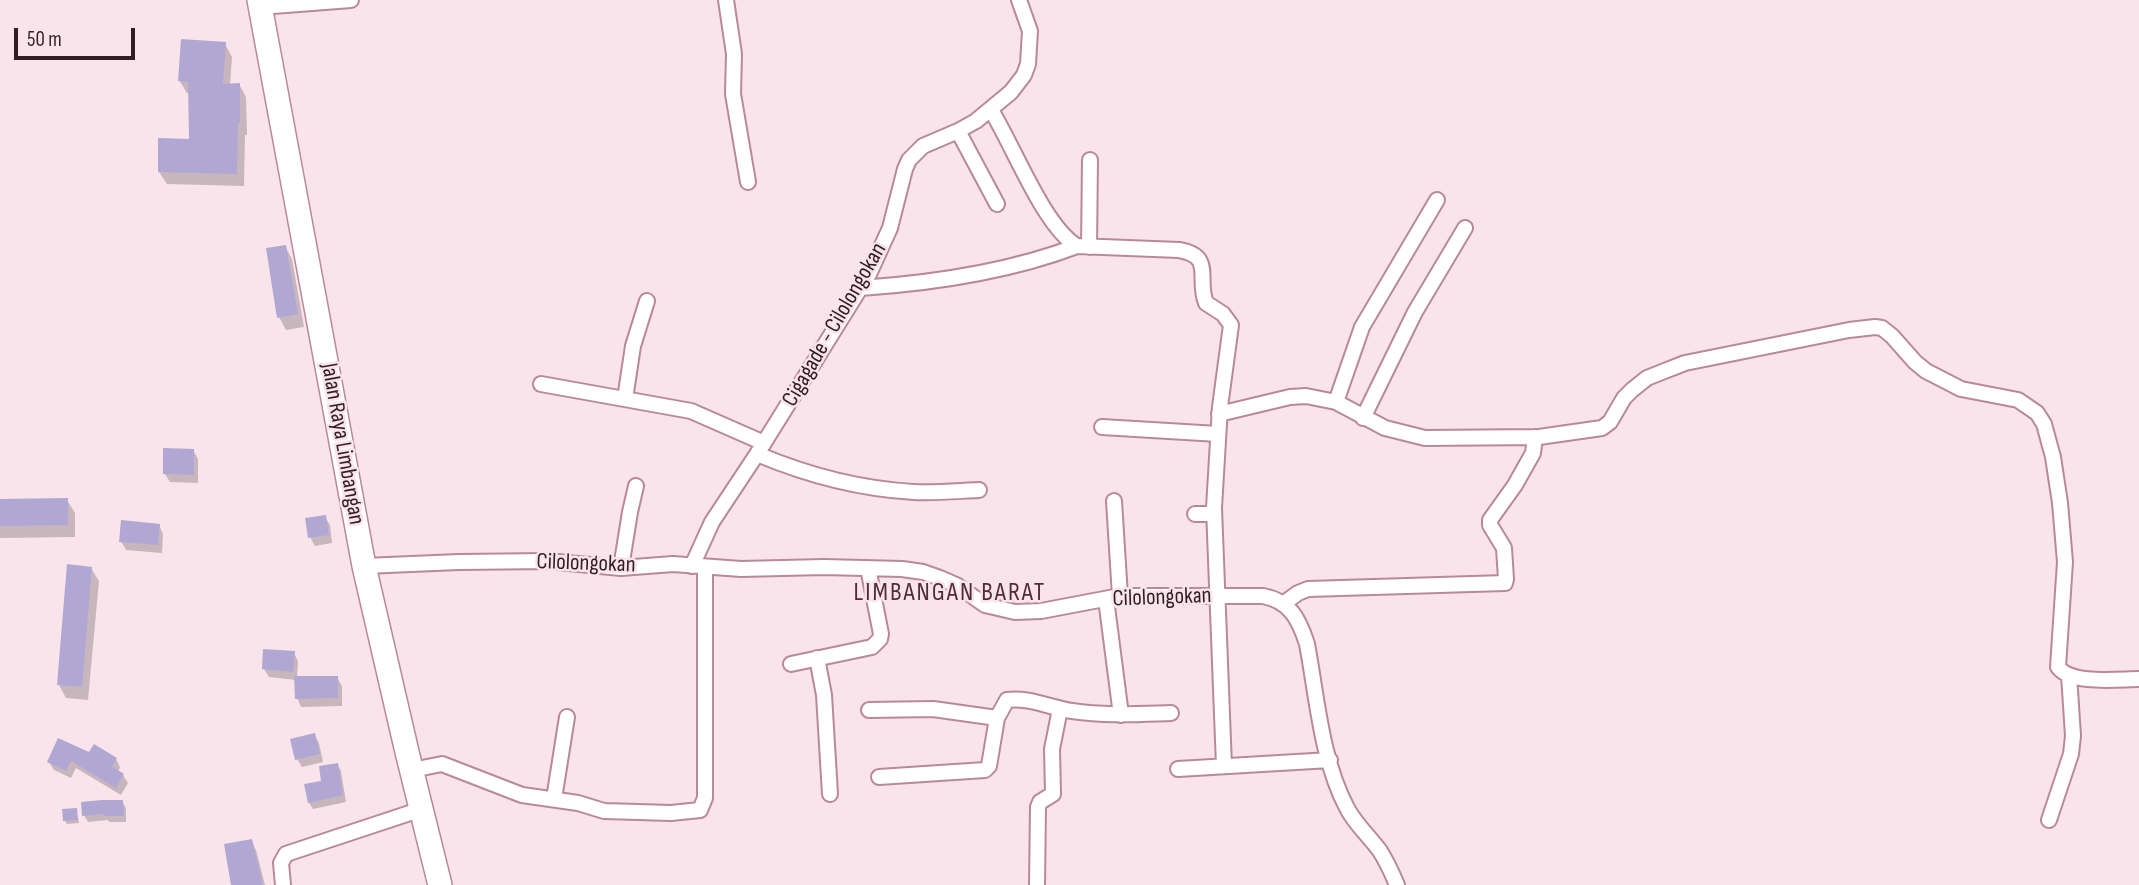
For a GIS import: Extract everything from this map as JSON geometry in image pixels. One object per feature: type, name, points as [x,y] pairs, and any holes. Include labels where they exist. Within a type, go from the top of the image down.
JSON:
[{"type":"highway","name":"Jalan Raya Limbangan","points":[[260,4],[364,566],[440,885]]},
{"type":"street","points":[[260,4],[351,0]]},
{"type":"street","points":[[726,0],[734,54],[733,94],[748,183]]},
{"type":"street","name":"Cigagade - Cilolongokan","points":[[699,566],[712,522],[862,288],[890,228],[909,160],[923,146],[958,131],[991,110],[1011,92],[1028,64],[1030,31],[1019,0]]},
{"type":"street","points":[[991,110],[1044,208],[1067,240],[1083,247]]},
{"type":"street","points":[[958,131],[997,204]]},
{"type":"street","points":[[1083,247],[1090,160]]},
{"type":"street","points":[[1336,402],[1362,327],[1437,201]]},
{"type":"street","points":[[1363,418],[1415,312],[1465,228]]},
{"type":"street","points":[[862,288],[906,285],[970,275],[1083,247],[1178,250],[1187,251],[1200,259],[1204,300],[1229,319],[1232,330],[1219,414],[1214,514],[1224,766]]},
{"type":"street","points":[[625,399],[633,346],[647,301]]},
{"type":"street","points":[[1219,414],[1290,397],[1321,397],[1385,428],[1425,438],[1537,437],[1602,428],[1610,422],[1624,398],[1647,378],[1685,363],[1875,327],[1888,331],[1915,362],[1950,384],[1961,389],[2018,400],[2037,412],[2044,424],[2053,457],[2065,562],[2058,667],[2069,676],[2099,680],[2139,680]]},
{"type":"street","points":[[541,384],[691,411],[793,469],[857,484],[914,492],[979,490]]},
{"type":"street","points":[[1102,427],[1218,434]]},
{"type":"street","points":[[1397,885],[1379,850],[1347,808],[1329,760],[1302,628],[1283,604],[1308,589],[1505,583],[1504,548],[1490,525],[1490,520],[1515,485],[1533,453],[1537,437]]},
{"type":"street","points":[[621,568],[636,486]]},
{"type":"street","points":[[1114,501],[1113,598],[1121,715]]},
{"type":"street","points":[[1195,514],[1214,514]]},
{"type":"street","name":"Cilolongokan","points":[[364,566],[547,561],[621,568],[673,565],[741,569],[868,568],[923,572],[958,586],[985,605],[1014,612],[1041,611],[1113,598],[1262,596],[1283,604]]},
{"type":"street","points":[[412,769],[442,764],[522,795],[584,804],[604,811],[700,810],[704,805],[699,566]]},
{"type":"street","points":[[791,664],[872,647],[880,639],[868,568]]},
{"type":"street","points":[[817,658],[825,703],[830,794]]},
{"type":"street","points":[[2049,820],[2071,754],[2073,736],[2069,676]]},
{"type":"street","points":[[879,777],[985,770],[989,766],[997,718],[1007,700],[1020,699],[1060,709],[1121,715],[1171,713]]},
{"type":"street","points":[[869,710],[933,709],[997,718]]},
{"type":"street","points":[[1037,885],[1038,807],[1040,802],[1053,794],[1052,749],[1060,709]]},
{"type":"street","points":[[554,799],[567,717]]},
{"type":"street","points":[[1178,769],[1329,760]]},
{"type":"street","points":[[283,885],[281,863],[286,854],[422,809]]},
{"type":"building","points":[[181,39],[226,42],[223,84],[240,83],[237,174],[158,172],[158,138],[189,139],[188,82],[178,81]]},
{"type":"building","points":[[286,245],[298,314],[277,318],[266,248]]},
{"type":"building","points":[[163,448],[194,449],[194,475],[163,474]]},
{"type":"building","points":[[68,498],[68,525],[0,526],[0,499]]},
{"type":"building","points":[[326,515],[329,535],[308,538],[305,518]]},
{"type":"building","points":[[121,520],[160,524],[158,545],[119,542]]},
{"type":"building","points":[[67,564],[92,567],[82,687],[57,685]]},
{"type":"building","points":[[263,649],[295,651],[293,672],[262,669]]},
{"type":"building","points":[[294,676],[338,676],[338,698],[295,699]]},
{"type":"building","points":[[315,733],[320,754],[295,760],[290,739]]},
{"type":"building","points":[[58,738],[89,752],[94,744],[117,758],[112,766],[124,774],[116,788],[71,761],[66,771],[47,762]]},
{"type":"building","points":[[338,763],[343,795],[308,803],[304,784],[321,781],[319,766]]},
{"type":"building","points":[[123,800],[124,816],[82,816],[81,802]]},
{"type":"building","points":[[77,808],[78,820],[63,821],[62,809]]},
{"type":"building","points":[[252,839],[263,885],[231,885],[224,844]]},
{"type":"district","name":"LIMBANGAN BARAT","points":[[950,593]]}]
